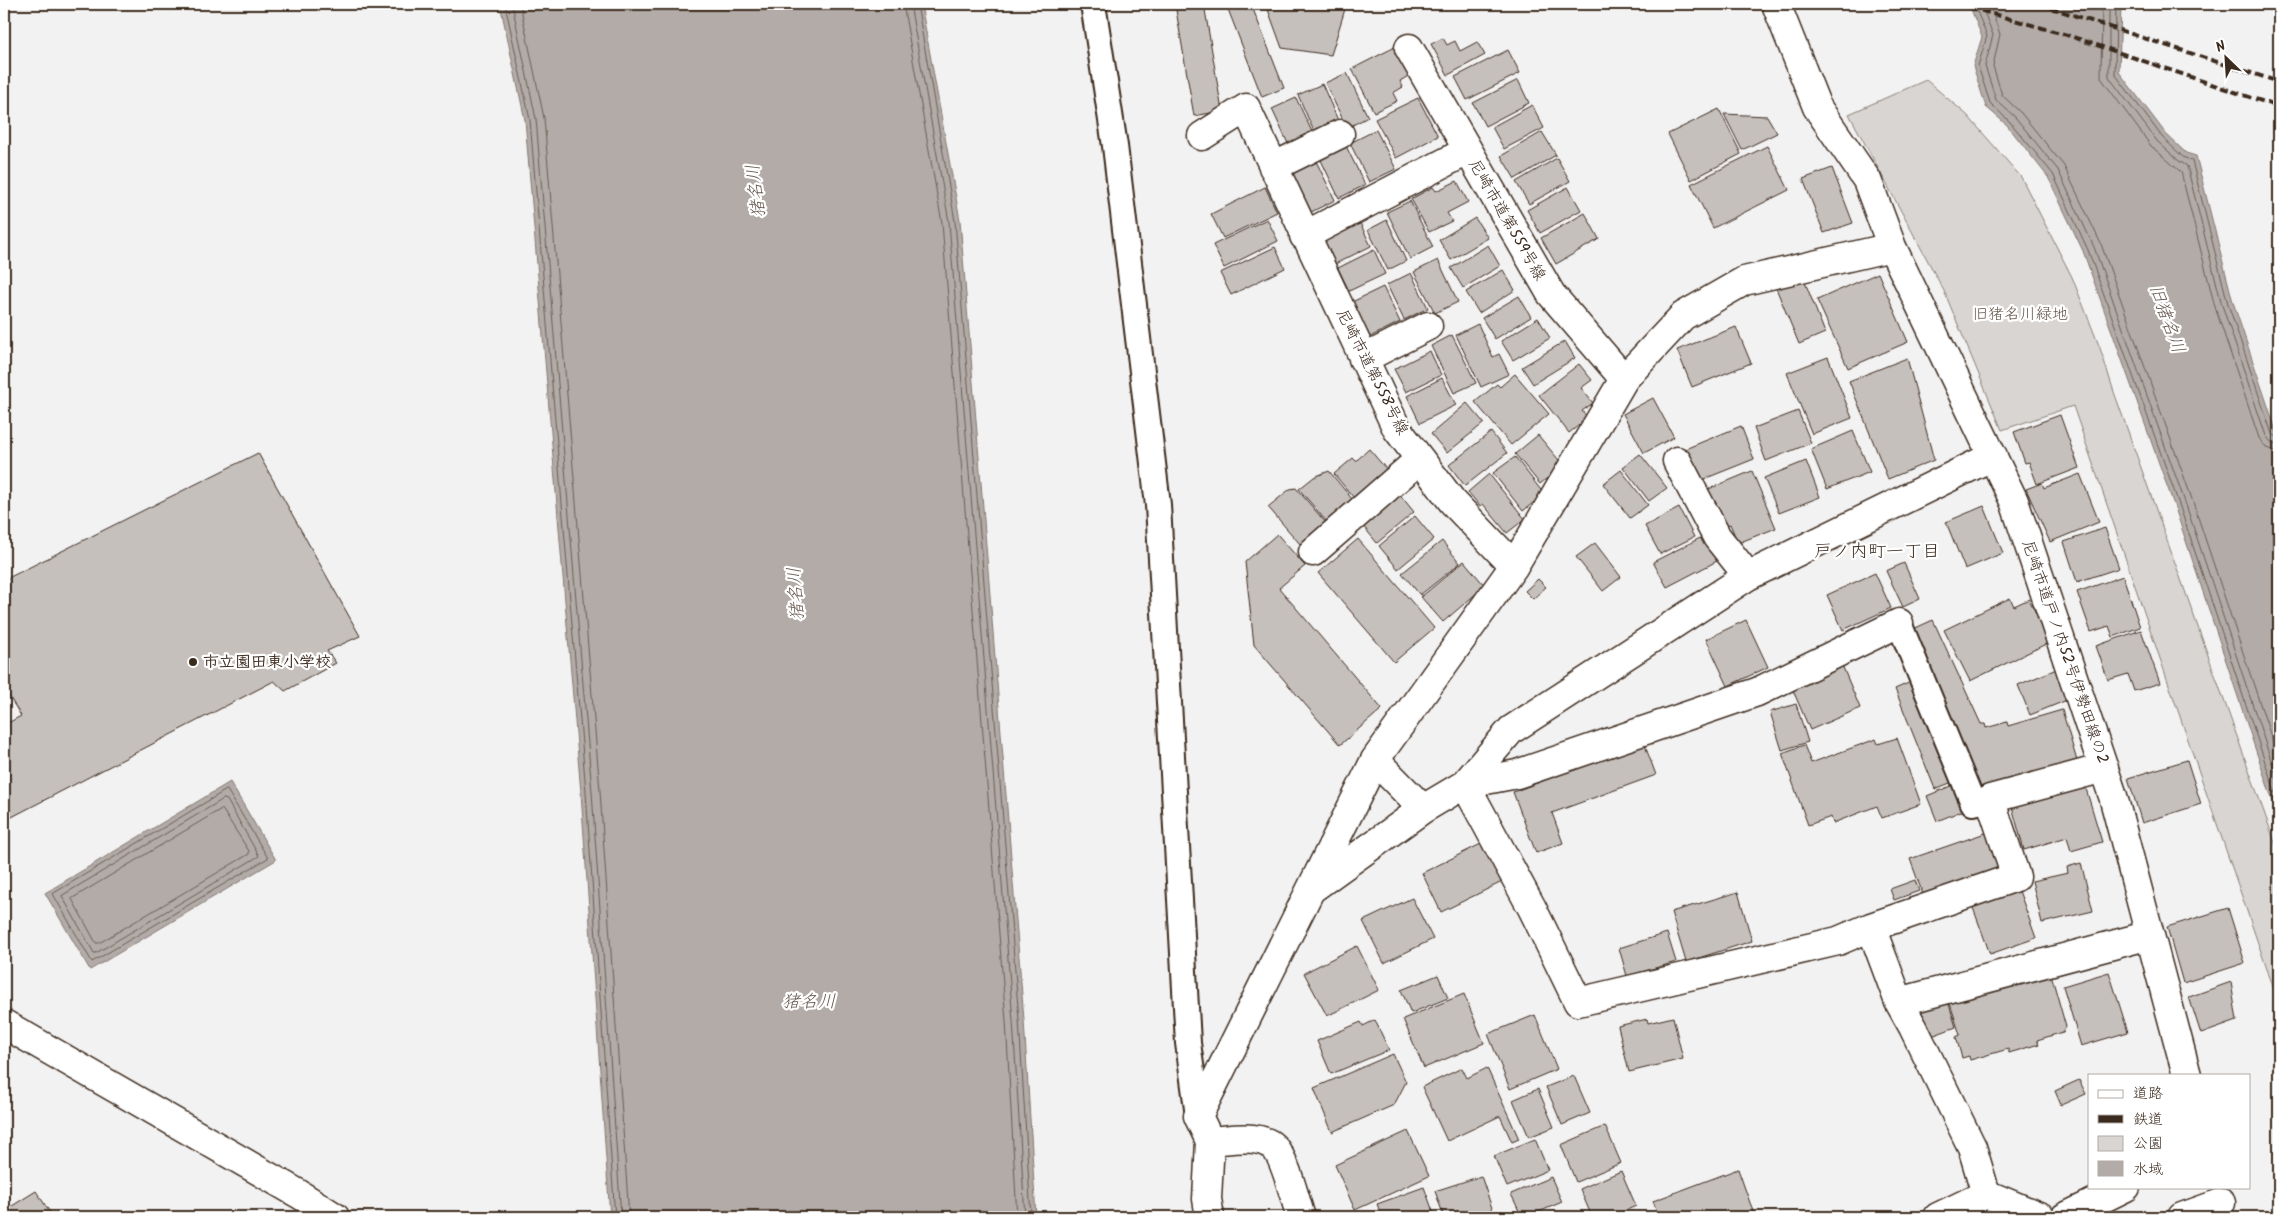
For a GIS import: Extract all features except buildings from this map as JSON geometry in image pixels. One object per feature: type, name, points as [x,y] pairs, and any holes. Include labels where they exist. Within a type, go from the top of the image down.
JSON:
[{"type":"street","name":"尼崎市道戸ノ内52号伊勢田線の2","points":[[1776,4],[1817,107],[1867,180],[1892,247],[2014,501],[2104,768],[2188,1074]]},
{"type":"street","name":"尼崎市道第559号線","points":[[1409,48],[1551,294],[1624,378]]},
{"type":"street","name":"尼崎市道第558号線","points":[[1202,136],[1246,108],[1304,236],[1398,429],[1452,501],[1514,566]]},
{"type":"street","points":[[1272,167],[1340,134]]},
{"type":"street","points":[[1304,236],[1467,151]]},
{"type":"street","points":[[1210,1217],[1207,1199],[1210,1141],[1198,1116],[1309,890],[1375,760],[1514,566],[1624,378],[1682,316],[1744,281],[1892,247]]},
{"type":"street","points":[[1363,359],[1428,326]]},
{"type":"street","points":[[1309,890],[1423,810],[1465,784],[1511,730],[1748,576],[1994,456]]},
{"type":"street","points":[[1313,552],[1420,459]]},
{"type":"street","points":[[1677,462],[1717,537],[1748,576]]},
{"type":"street","points":[[1465,784],[1517,774],[1757,692],[1899,623]]},
{"type":"street","points":[[1375,760],[1423,810]]},
{"type":"street","points":[[1465,784],[1532,908],[1578,1002],[1838,941],[1871,927],[2016,876],[1990,799],[2104,768]]},
{"type":"street","points":[[1871,927],[1899,1002],[1972,1147],[1986,1194]]},
{"type":"street","points":[[1899,1002],[2150,935]]},
{"type":"street","points":[[4,1024],[299,1194],[335,1217]]},
{"type":"street","points":[[1210,1141],[1254,1140],[1270,1143],[1279,1153],[1301,1217]]},
{"type":"street","points":[[2065,1217],[2124,1188]]},
{"type":"street","points":[[1938,1217],[1986,1194],[2041,1217]]},
{"type":"street","points":[[2182,1217],[2220,1203]]},
{"type":"lane","points":[[1093,4],[1116,146],[1158,505],[1188,1043],[1198,1116]]},
{"type":"lane","points":[[1899,623],[1973,803],[1990,799]]},
{"type":"green space","name":"旧猪名川緑地","points":[[1926,80],[1967,115],[2021,177],[2072,277],[2100,348],[2279,854],[2279,1004],[2073,406],[2002,430],[1944,291],[1849,114]]},
{"type":"water","name":"猪名川","points":[[500,4],[921,4],[960,220],[1024,1020],[1036,1217],[610,1217],[581,793],[525,120]]},
{"type":"water","name":"旧猪名川","points":[[1969,4],[2121,4],[2119,72],[2166,134],[2186,153],[2196,156],[2233,302],[2279,439],[2279,820],[2175,508],[2083,251],[2048,177],[2007,125],[1986,107],[1973,66],[1982,37]]},
{"type":"water","points":[[230,782],[276,860],[90,970],[45,893]]},
{"type":"railway","points":[[1958,4],[2067,35],[2279,107]]},
{"type":"railway","points":[[2039,4],[2279,82]]},
{"type":"place","name":"市立園田東小学校","points":[[193,662]]},
{"type":"district","name":"戸ノ内町一丁目","points":[[1877,552]]}]
